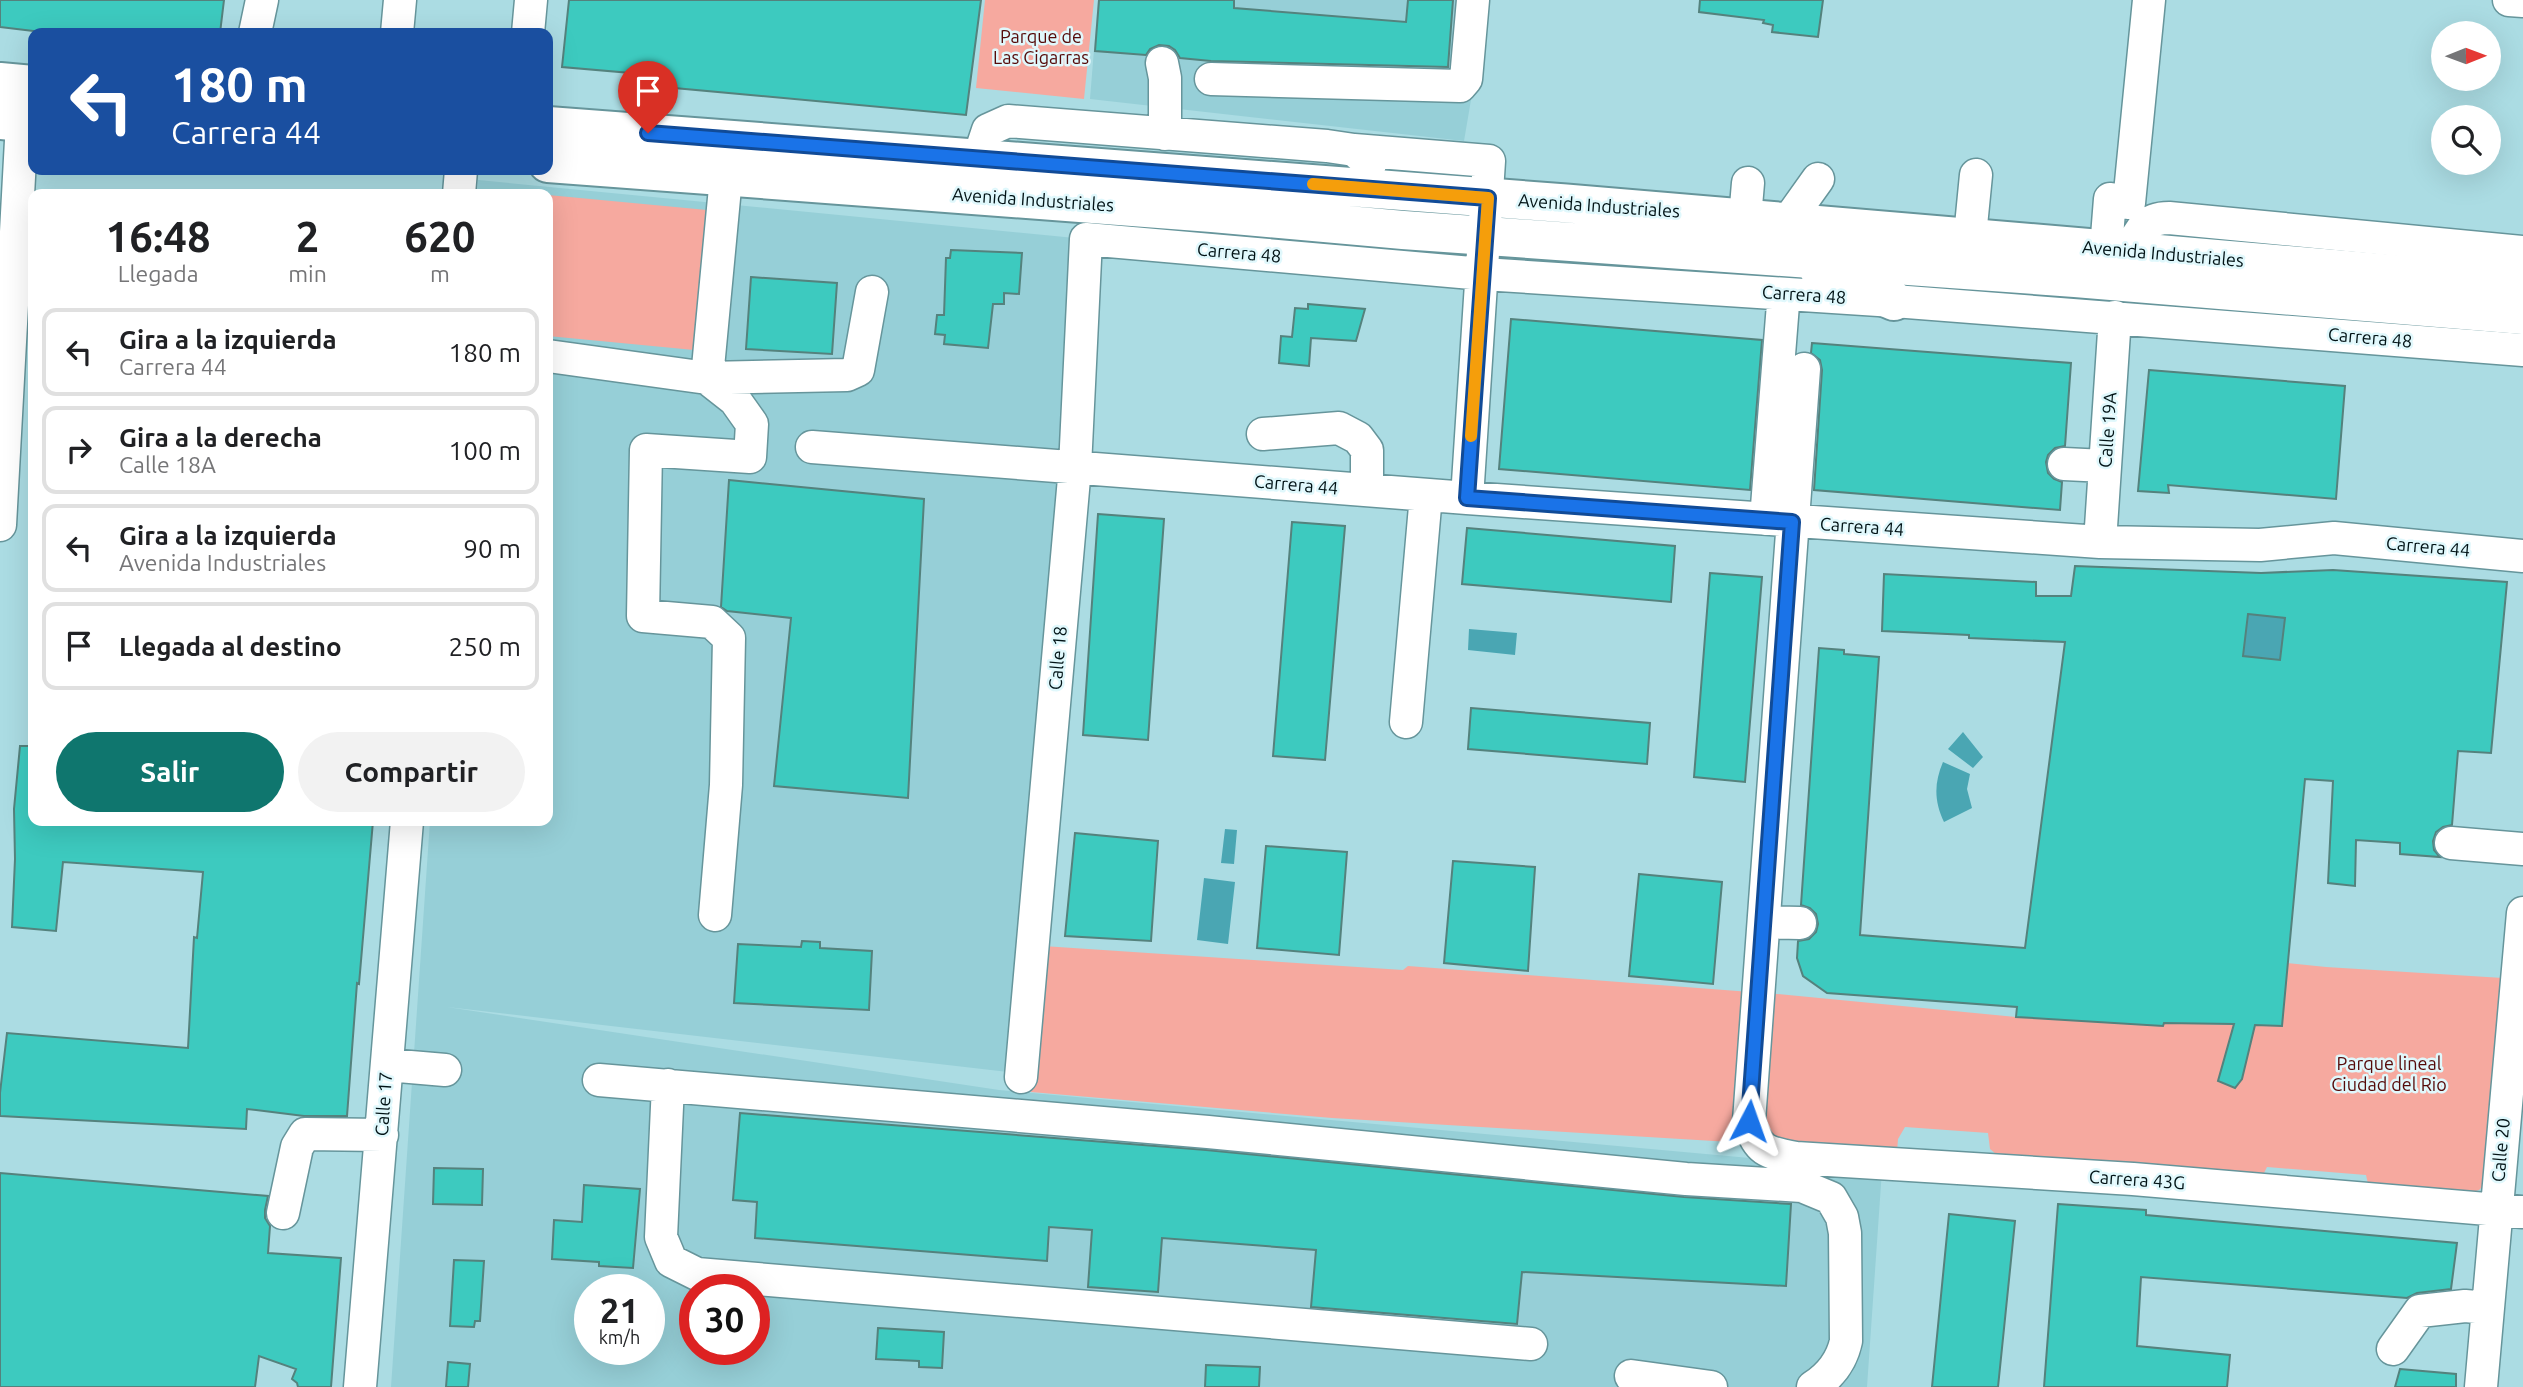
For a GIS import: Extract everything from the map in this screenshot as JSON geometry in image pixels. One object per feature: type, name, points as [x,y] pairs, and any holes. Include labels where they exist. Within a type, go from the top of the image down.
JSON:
[{"type":"main road","points":[[0,82],[28,85]]},
{"type":"main road","name":"Avenida Industriales","points":[[553,126],[1488,198],[1746,200],[1790,239]]},
{"type":"main road","name":"Avenida Industriales","points":[[553,163],[1485,236],[1790,239],[2523,315]]},
{"type":"main road","name":"Avenida Industriales","points":[[1790,239],[1829,224],[2523,285]]},
{"type":"main road","points":[[1790,239],[1894,301]]},
{"type":"street","points":[[256,28],[262,0]]},
{"type":"street","points":[[397,28],[400,0]]},
{"type":"street","points":[[528,28],[531,0]]},
{"type":"street","points":[[1211,79],[1460,86],[1466,79],[1474,0]]},
{"type":"street","points":[[2118,250],[2119,201],[2149,0]]},
{"type":"street","points":[[2509,0],[2523,1]]},
{"type":"street","points":[[1161,63],[1165,78],[1165,134]]},
{"type":"street","points":[[979,157],[988,130],[1008,121],[1489,161],[1467,498]]},
{"type":"street","points":[[0,525],[18,122]]},
{"type":"street","points":[[1354,150],[1400,191]]},
{"type":"street","points":[[1969,236],[1976,175]]},
{"type":"street","points":[[707,377],[726,177]]},
{"type":"street","points":[[1790,239],[1816,181],[1829,224]]},
{"type":"street","points":[[2118,250],[2149,221],[2169,218],[2523,252]]},
{"type":"street","name":"Carrera 48","points":[[1086,239],[1483,274],[2115,317],[2523,350]]},
{"type":"street","name":"Calle 18","points":[[1021,1077],[1075,467],[1086,239]]},
{"type":"street","points":[[553,357],[707,377],[847,375],[858,370],[872,292]]},
{"type":"street","points":[[1783,304],[1779,521],[1764,922],[1800,923]]},
{"type":"street","name":"Calle 19A","points":[[2100,542],[2115,317]]},
{"type":"street","points":[[1779,521],[1804,369]]},
{"type":"street","points":[[707,377],[735,400],[752,424],[750,457],[646,450],[643,616],[712,622],[729,638],[726,785],[715,915]]},
{"type":"street","points":[[1263,434],[1339,428],[1358,438],[1367,450],[1367,490]]},
{"type":"street","name":"Carrera 44","points":[[811,447],[1426,495],[2100,542],[2260,545],[2334,538],[2523,556]]},
{"type":"street","points":[[2064,464],[2105,466]]},
{"type":"street","points":[[1406,722],[1426,495]]},
{"type":"street","name":"Calle 17","points":[[360,1387],[407,826]]},
{"type":"street","points":[[2451,843],[2523,849]]},
{"type":"street","name":"Calle 20","points":[[2481,1387],[2488,1308],[2509,1211],[2523,913]]},
{"type":"street","name":"Carrera 43G","points":[[1764,922],[1749,1121],[1755,1141],[1771,1154],[1796,1158],[2133,1179],[2509,1211]]},
{"type":"street","points":[[387,1065],[445,1070]]},
{"type":"street","points":[[599,1080],[1208,1132],[1686,1179],[1802,1186],[1831,1198],[1842,1217],[1845,1233],[1846,1341],[1843,1352],[1824,1380],[1813,1387]]},
{"type":"street","points":[[668,1086],[661,1237],[671,1262],[697,1275],[1531,1344]]},
{"type":"street","points":[[283,1213],[297,1147],[305,1133],[382,1135]]},
{"type":"street","points":[[2393,1349],[2420,1311],[2488,1308]]},
{"type":"street","points":[[1631,1376],[1711,1387]]},
{"type":"shaded area","points":[[1098,0],[1488,0],[1464,141],[1090,99]]},
{"type":"shaded area","points":[[478,180],[1075,238],[1036,774],[1008,1072],[447,1007],[999,1090],[1882,1170],[1867,1387],[391,1387],[430,826],[553,826],[553,189],[477,189]]},
{"type":"shaded area","points":[[2248,614],[2285,618],[2280,660],[2243,656]]},
{"type":"shaded area","points":[[1469,629],[1517,633],[1515,655],[1468,650]]},
{"type":"shaded area","points":[[1963,732],[1983,757],[1973,768],[1948,749]]},
{"type":"shaded area","points":[[1943,762],[1970,774],[1967,789],[1972,808],[1944,822],[1936,792]]},
{"type":"shaded area","points":[[1225,829],[1237,830],[1234,864],[1221,863]]},
{"type":"shaded area","points":[[1204,878],[1235,882],[1228,944],[1197,940]]},
{"type":"green space","name":"Parque de Las Cigarras","points":[[985,0],[1094,0],[1084,99],[976,88]]},
{"type":"green space","points":[[553,195],[707,210],[694,350],[553,336]]},
{"type":"green space","name":"Parque lineal Ciudad del Rio","points":[[1043,946],[1403,970],[1408,966],[1777,994],[2016,1017],[2163,1025],[2282,1026],[2287,963],[2503,978],[2485,1184],[2470,1193],[2368,1184],[2366,1175],[2267,1167],[2263,1175],[1996,1154],[1990,1149],[1988,1133],[1905,1127],[1898,1139],[1897,1152],[1332,1118],[1031,1092]]},
{"type":"building","points":[[0,0],[224,0],[221,28],[28,28],[28,30],[0,27]]},
{"type":"building","points":[[569,0],[981,0],[966,115],[642,85],[642,74],[562,67]]},
{"type":"building","points":[[1099,0],[1234,0],[1234,8],[1406,22],[1408,0],[1453,0],[1448,67],[1211,61],[1180,58],[1169,46],[1159,45],[1150,49],[1146,55],[1095,51]]},
{"type":"building","points":[[1700,0],[1823,0],[1818,37],[1772,32],[1773,25],[1763,23],[1764,20],[1699,12]]},
{"type":"building","points":[[951,250],[1022,253],[1019,294],[1004,293],[1004,304],[993,304],[988,348],[944,344],[945,335],[935,334],[937,315],[944,315],[946,258],[950,258]]},
{"type":"building","points":[[751,277],[837,283],[832,354],[746,349]]},
{"type":"building","points":[[1308,304],[1365,309],[1356,341],[1311,338],[1309,366],[1279,363],[1281,336],[1292,337],[1295,308],[1308,309]]},
{"type":"building","points":[[1511,319],[1762,340],[1750,490],[1499,469]]},
{"type":"building","points":[[1812,343],[2071,363],[2065,446],[2055,448],[2048,455],[2046,462],[2048,473],[2062,482],[2060,510],[1814,490],[1822,370],[1820,360],[1811,353]]},
{"type":"building","points":[[2149,370],[2345,386],[2336,499],[2168,485],[2169,493],[2138,491]]},
{"type":"building","points":[[729,480],[924,499],[908,798],[774,786],[791,618],[727,611],[721,607]]},
{"type":"building","points":[[1098,514],[1164,519],[1148,740],[1083,735]]},
{"type":"building","points":[[1292,522],[1345,526],[1325,760],[1273,756]]},
{"type":"building","points":[[1467,528],[1675,546],[1671,602],[1462,584]]},
{"type":"building","points":[[2075,566],[2261,573],[2333,570],[2507,582],[2491,753],[2458,751],[2452,825],[2436,832],[2433,841],[2434,850],[2440,857],[2400,854],[2400,843],[2356,840],[2355,886],[2328,883],[2333,781],[2305,779],[2282,1026],[2255,1025],[2242,1079],[2235,1088],[2218,1081],[2234,1024],[2164,1023],[2163,1026],[2016,1017],[2017,1007],[1827,993],[1803,976],[1797,958],[1798,941],[1809,939],[1816,932],[1818,924],[1816,914],[1801,905],[1819,648],[1844,650],[1844,654],[1879,657],[1860,935],[2025,948],[2065,642],[1882,631],[1884,574],[2036,582],[2036,596],[2071,596]],"holes":[[[2248,614],[2285,618],[2280,660],[2243,656]]]},
{"type":"building","points":[[1710,573],[1762,577],[1745,782],[1694,777]]},
{"type":"building","points":[[1471,708],[1650,723],[1647,764],[1468,749]]},
{"type":"building","points":[[20,746],[28,746],[28,826],[373,826],[347,1116],[304,1116],[247,1109],[246,1129],[0,1116],[7,1033],[188,1048],[194,937],[197,938],[203,872],[63,862],[56,931],[12,927],[14,809]]},
{"type":"building","points":[[1075,833],[1158,841],[1151,941],[1065,936]]},
{"type":"building","points":[[1266,846],[1347,852],[1339,955],[1257,948]]},
{"type":"building","points":[[1453,861],[1535,867],[1528,971],[1444,963]]},
{"type":"building","points":[[1639,874],[1722,882],[1713,984],[1629,976]]},
{"type":"building","points":[[802,941],[820,942],[820,948],[872,951],[869,1010],[734,1003],[738,944],[801,947]]},
{"type":"building","points":[[740,1113],[1206,1150],[1684,1197],[1791,1204],[1786,1286],[1522,1272],[1517,1324],[1311,1307],[1316,1250],[1162,1238],[1158,1292],[1088,1287],[1092,1230],[1049,1227],[1047,1261],[755,1238],[757,1202],[733,1200]]},
{"type":"building","points":[[434,1168],[483,1169],[482,1205],[433,1204]]},
{"type":"building","points":[[0,1173],[268,1196],[265,1218],[270,1226],[268,1253],[341,1258],[331,1387],[298,1387],[292,1379],[296,1369],[259,1356],[255,1387],[0,1387]]},
{"type":"building","points":[[584,1185],[640,1189],[633,1268],[599,1266],[599,1262],[552,1259],[554,1220],[582,1222]]},
{"type":"building","points":[[2058,1204],[2146,1210],[2146,1215],[2457,1243],[2451,1289],[2417,1293],[2407,1298],[2141,1277],[2137,1346],[2230,1355],[2227,1387],[2044,1387]]},
{"type":"building","points":[[1949,1214],[2015,1221],[1998,1387],[1932,1387]]},
{"type":"building","points":[[454,1260],[484,1261],[480,1321],[475,1321],[474,1327],[450,1326]]},
{"type":"building","points":[[878,1328],[944,1332],[942,1368],[919,1367],[919,1361],[876,1359]]},
{"type":"building","points":[[448,1362],[470,1364],[468,1387],[446,1387]]},
{"type":"building","points":[[1206,1365],[1260,1367],[1259,1387],[1205,1387]]},
{"type":"building","points":[[2400,1369],[2456,1374],[2456,1387],[2395,1387]]},
{"type":"slow traffic","points":[[1313,184],[1488,198],[1471,436]]},
{"type":"route","points":[[648,133],[1488,198],[1467,498],[1792,522],[1749,1121]]}]
